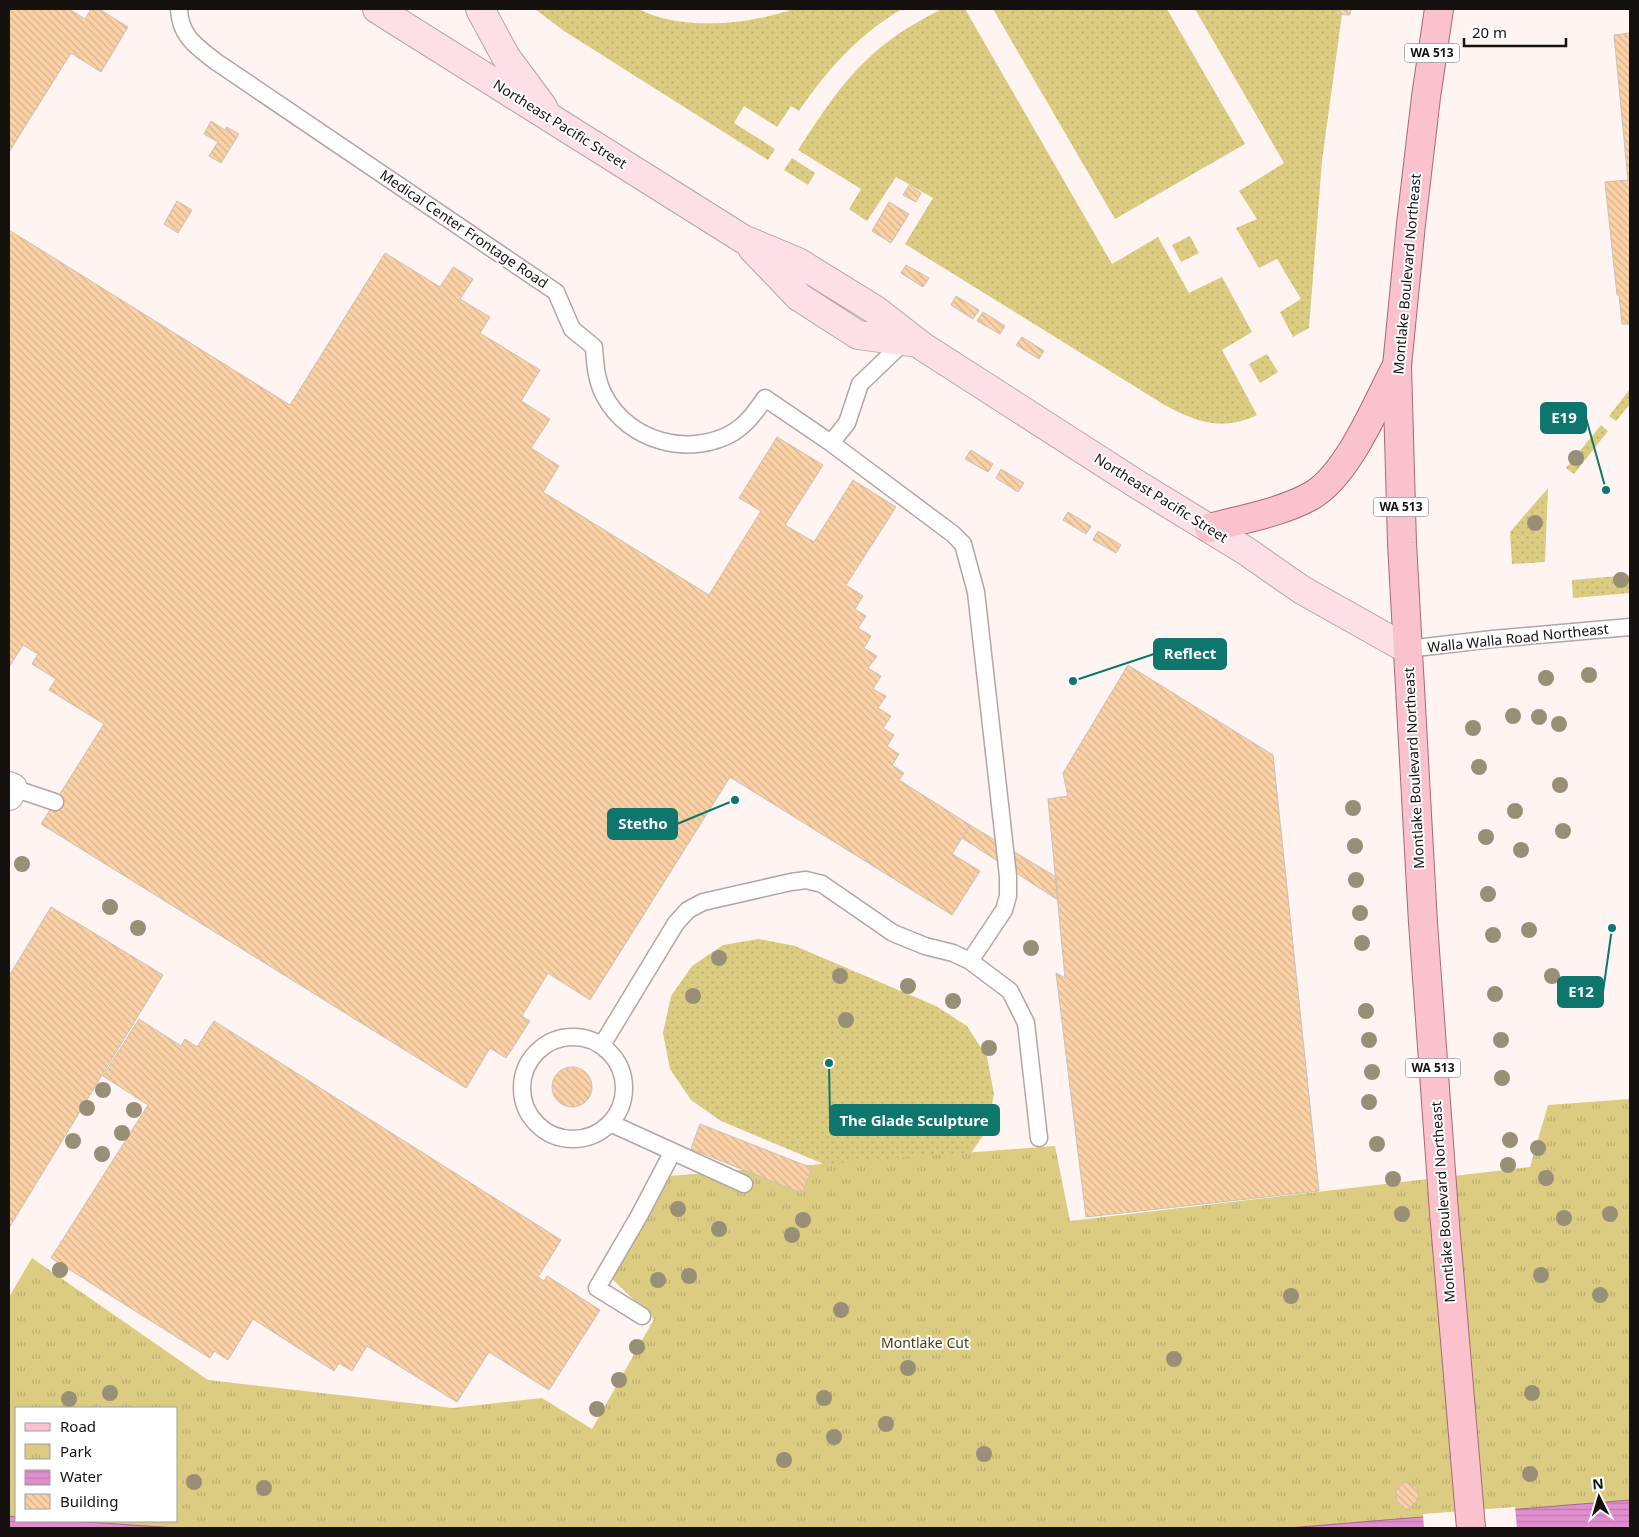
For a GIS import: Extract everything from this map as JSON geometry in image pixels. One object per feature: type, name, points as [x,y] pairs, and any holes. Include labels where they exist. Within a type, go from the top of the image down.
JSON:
[{"type":"main road","name":"Northeast Pacific Street","points":[[377,9],[743,238],[786,281],[799,297],[858,335],[910,340],[1209,528],[1302,590],[1407,649]]},
{"type":"main road","points":[[480,9],[506,57],[553,120]]},
{"type":"main road","name":"Montlake Boulevard Northeast","points":[[1439,9],[1414,194],[1397,366],[1407,649],[1432,1061],[1471,1528]]},
{"type":"main road","points":[[1209,528],[1273,512],[1312,495],[1335,475],[1356,444],[1397,366]]},
{"type":"lane","name":"Medical Center Frontage Road","points":[[179,9],[183,29],[190,42],[215,61],[556,292],[572,329],[594,347],[596,372],[604,396],[619,416],[638,432],[661,442],[686,445],[711,441],[734,431],[753,415],[765,398],[831,443]]},
{"type":"lane","points":[[910,340],[860,384],[847,423],[831,443],[953,534],[963,544],[976,592],[1008,876],[1008,896],[1004,910],[970,961]]},
{"type":"lane","name":"Walla Walla Road Northeast","points":[[1407,649],[1493,639],[1630,627]]},
{"type":"lane","points":[[10,790],[55,802]]},
{"type":"lane","points":[[602,1045],[676,923],[688,910],[704,902],[806,880],[822,884],[893,933],[925,946],[954,953],[970,961],[1010,991],[1026,1023],[1039,1138]]},
{"type":"lane","points":[[572,1036],[588,1038],[602,1045],[614,1057],[622,1072],[624,1089],[621,1106],[610,1122],[600,1132],[585,1137],[569,1139],[554,1136],[540,1128],[530,1116],[523,1102],[521,1086],[524,1071],[531,1057],[542,1046],[557,1039],[572,1036]]},
{"type":"lane","points":[[610,1122],[672,1153],[744,1184]]},
{"type":"lane","points":[[642,1316],[597,1288],[640,1216],[672,1153]]},
{"type":"green space","points":[[535,9],[638,9],[674,21],[715,23],[756,19],[793,9],[902,9],[886,19],[844,54],[799,111],[791,106],[777,127],[744,106],[734,123],[775,149],[768,160],[564,31]]},
{"type":"green space","points":[[942,9],[965,9],[1112,264],[1158,237],[1189,293],[1222,277],[1252,332],[1222,350],[1257,415],[1232,423],[1209,423],[1187,416],[1163,404],[905,244],[933,198],[896,177],[867,221],[849,209],[861,189],[798,150],[833,99],[863,64],[898,34]]},
{"type":"green space","points":[[993,9],[1167,9],[1245,144],[1115,219]]},
{"type":"green space","points":[[1195,9],[1337,9],[1336,13],[1342,14],[1322,161],[1309,328],[1293,337],[1280,312],[1301,299],[1277,259],[1259,268],[1236,228],[1257,219],[1239,191],[1284,163]]},
{"type":"green space","points":[[792,158],[815,173],[808,185],[784,170]]},
{"type":"green space","points":[[1190,236],[1199,253],[1181,262],[1172,245]]},
{"type":"green space","points":[[1267,354],[1278,372],[1260,383],[1249,364]]},
{"type":"green space","points":[[1630,389],[1630,404],[1616,421],[1609,416]]},
{"type":"green space","points":[[1601,425],[1608,431],[1574,474],[1566,468]]},
{"type":"green space","points":[[1548,488],[1545,562],[1512,564],[1510,532]]},
{"type":"green space","points":[[1630,575],[1630,593],[1573,598],[1572,580]]},
{"type":"green space","points":[[759,939],[795,946],[936,1006],[967,1026],[987,1057],[994,1094],[987,1130],[966,1160],[862,1180],[721,1121],[691,1100],[670,1069],[663,1033],[671,996],[692,966],[723,945]]},
{"type":"green space","name":"Montlake Cut","points":[[1630,1099],[1630,1528],[9,1528],[9,1297],[32,1258],[208,1380],[453,1408],[542,1398],[592,1429],[654,1319],[610,1277],[668,1176],[1055,1146],[1070,1221],[1530,1167],[1548,1105]]},
{"type":"water","points":[[1630,1500],[1630,1528],[1288,1528]]},
{"type":"water","points":[[9,1516],[15,1517],[15,1522],[86,1522],[177,1528],[9,1528]]},
{"type":"pier","points":[[1515,1507],[1517,1528],[1424,1528],[1423,1514]]},
{"type":"building","points":[[9,9],[69,9],[85,19],[91,9],[99,9],[128,27],[101,72],[71,53],[9,152]]},
{"type":"building","points":[[1337,9],[1351,9],[1350,15],[1336,14]]},
{"type":"building","points":[[1630,33],[1630,324],[1622,324],[1619,295],[1617,295],[1605,182],[1628,180],[1614,35]]},
{"type":"building","points":[[211,121],[225,130],[227,127],[239,134],[221,163],[209,156],[218,142],[204,134]]},
{"type":"building","points":[[909,185],[921,193],[916,202],[903,195]]},
{"type":"building","points":[[177,201],[192,210],[178,233],[164,224]]},
{"type":"building","points":[[889,202],[909,214],[891,243],[872,231]]},
{"type":"building","points":[[9,230],[290,405],[385,253],[440,287],[453,267],[473,279],[460,299],[490,317],[480,333],[540,370],[521,401],[550,419],[531,448],[559,466],[543,492],[709,595],[761,511],[739,498],[777,437],[823,465],[785,525],[814,542],[853,480],[896,507],[846,585],[863,596],[855,609],[866,616],[858,628],[871,636],[864,648],[877,656],[868,668],[881,676],[873,689],[886,696],[878,708],[891,716],[883,728],[894,735],[887,746],[899,754],[892,765],[904,773],[899,780],[970,825],[952,854],[980,871],[952,915],[730,777],[590,1000],[548,973],[522,1016],[530,1021],[506,1058],[490,1048],[466,1088],[41,824],[104,724],[49,690],[56,679],[32,664],[38,654],[23,645],[9,667]]},
{"type":"building","points":[[906,265],[929,278],[923,287],[901,273]]},
{"type":"building","points":[[956,296],[979,310],[973,319],[951,305]]},
{"type":"building","points":[[983,312],[1005,326],[1000,334],[977,321]]},
{"type":"building","points":[[1022,337],[1044,351],[1039,359],[1016,345]]},
{"type":"building","points":[[971,450],[993,464],[988,472],[965,459]]},
{"type":"building","points":[[1001,469],[1024,483],[1018,492],[996,478]]},
{"type":"building","points":[[1068,512],[1091,526],[1086,534],[1063,520]]},
{"type":"building","points":[[1098,531],[1121,545],[1116,553],[1093,540]]},
{"type":"building","points":[[1128,665],[1273,755],[1319,1191],[1086,1217],[1056,973],[1065,978],[1048,799],[1068,796],[1063,773]]},
{"type":"building","points":[[970,825],[1056,877],[1058,900],[962,838]]},
{"type":"building","points":[[51,907],[163,975],[9,1228],[9,976]]},
{"type":"building","points":[[139,1019],[181,1046],[185,1039],[197,1047],[214,1021],[561,1240],[538,1277],[544,1281],[547,1276],[600,1310],[549,1390],[489,1352],[457,1402],[367,1346],[352,1371],[339,1363],[334,1371],[253,1319],[228,1360],[214,1351],[210,1358],[51,1258],[148,1105],[103,1076]]},
{"type":"building","points":[[576,1067],[583,1070],[589,1076],[592,1087],[591,1095],[583,1104],[576,1107],[568,1107],[561,1104],[553,1095],[552,1083],[555,1076],[564,1068]]},
{"type":"building","points":[[700,1124],[812,1168],[802,1193],[691,1149]]},
{"type":"building","points":[[1408,1482],[1417,1488],[1418,1500],[1407,1510],[1397,1501],[1396,1491],[1403,1483]]},
{"type":"place","name":"E19","points":[[1606,490]]},
{"type":"place","name":"Reflect","points":[[1073,681]]},
{"type":"place","name":"Stetho","points":[[735,800]]},
{"type":"place","name":"E12","points":[[1612,928]]},
{"type":"place","name":"The Glade Sculpture","points":[[829,1063]]}]
